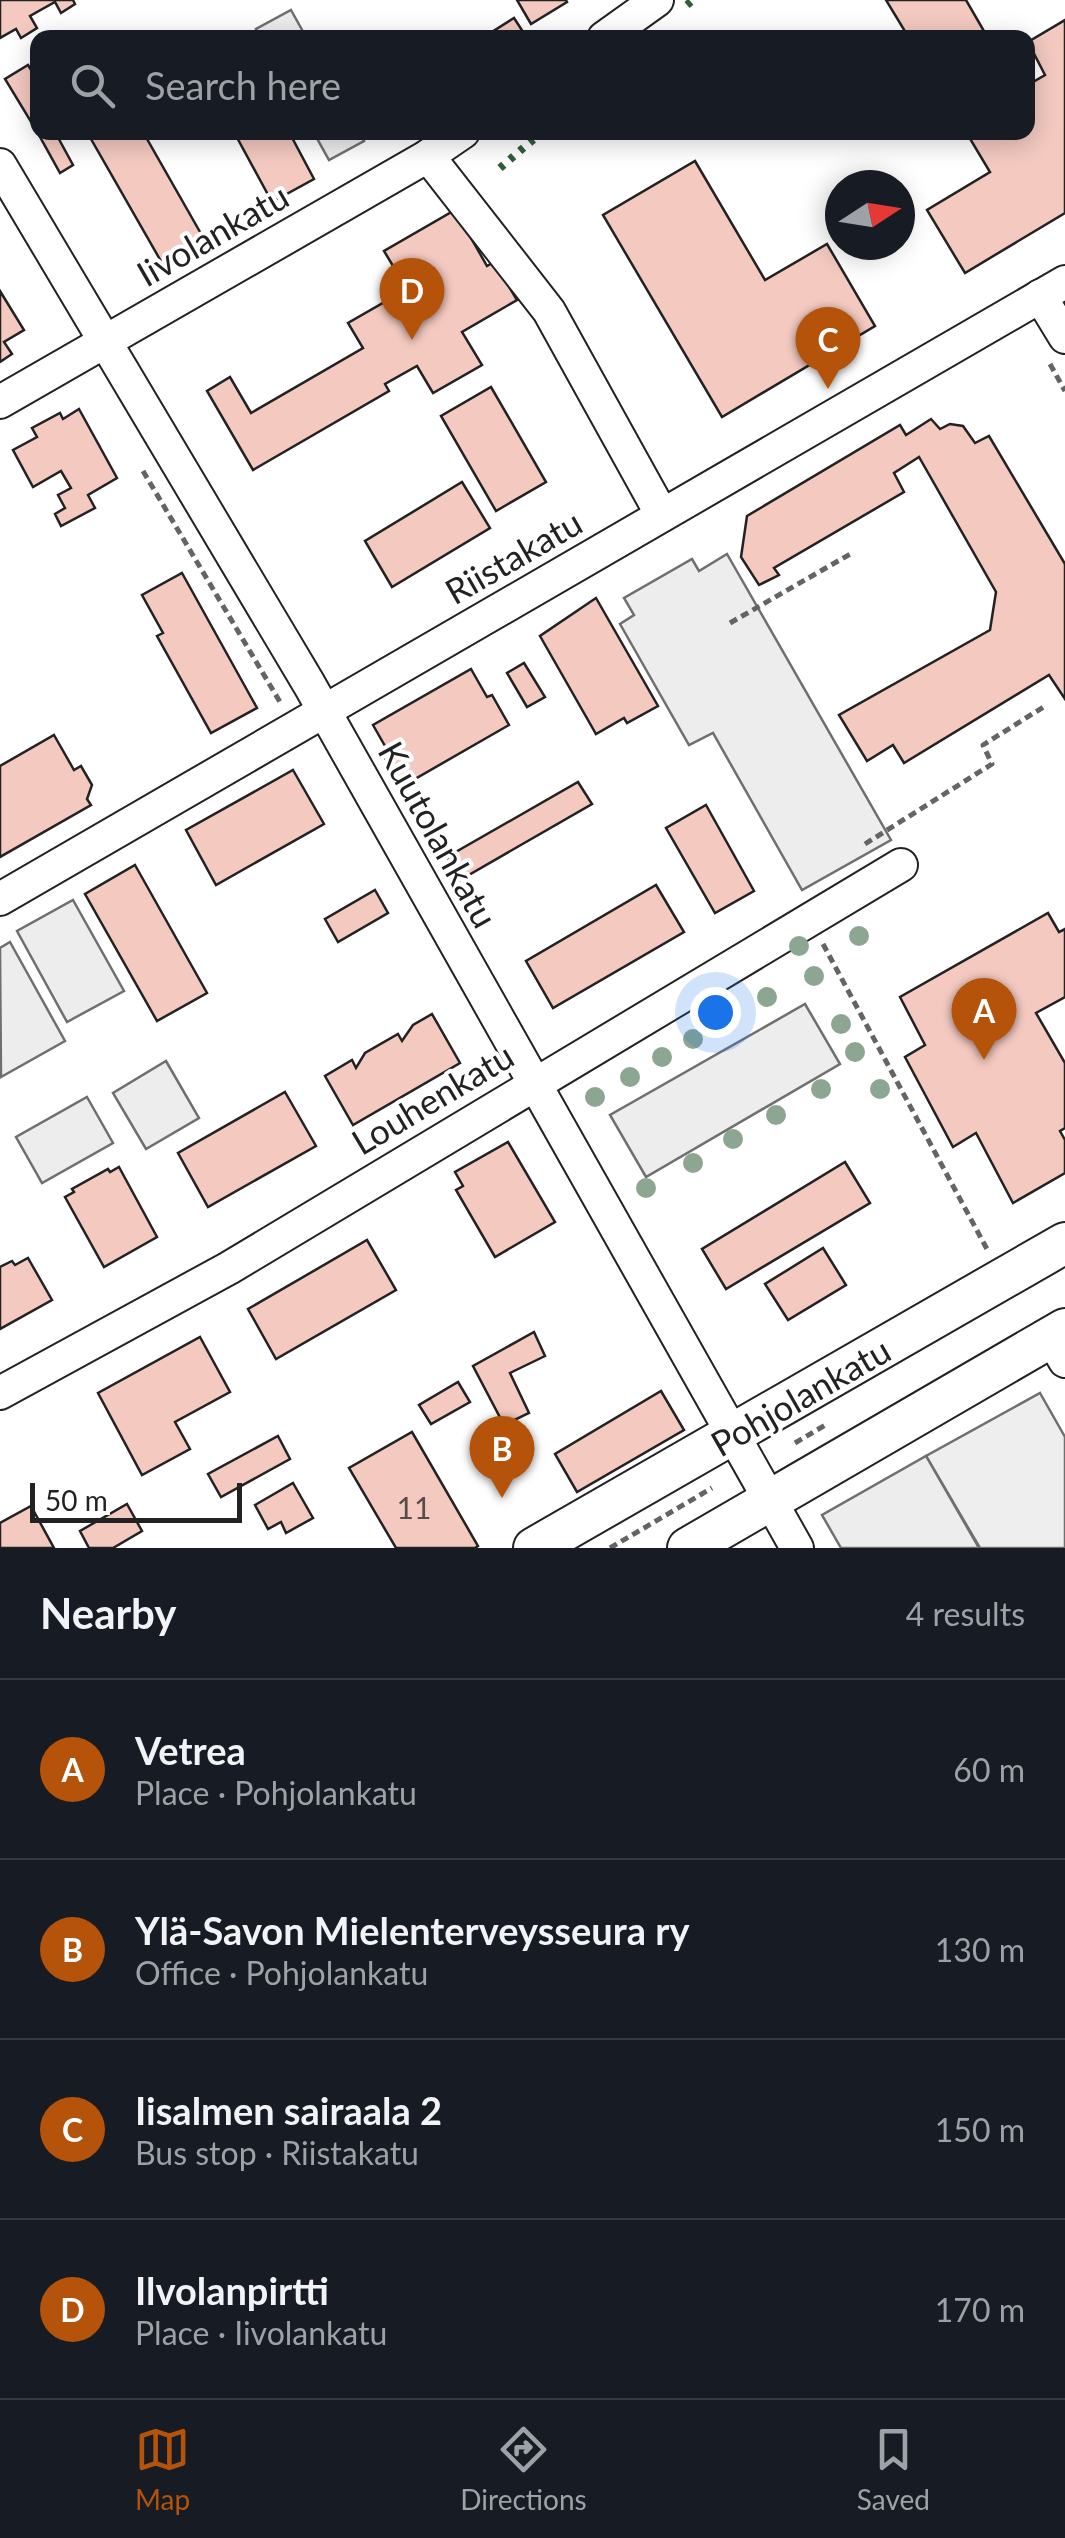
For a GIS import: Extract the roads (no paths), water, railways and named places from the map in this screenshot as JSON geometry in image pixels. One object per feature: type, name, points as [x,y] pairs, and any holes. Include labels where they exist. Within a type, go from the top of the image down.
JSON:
[{"type":"main road","name":"Pohjolankatu","points":[[534,1548],[1065,1243]]},
{"type":"main road","points":[[688,1548],[1060,1343]]},
{"type":"street","points":[[615,30],[657,0]]},
{"type":"street","name":"Iivolankatu","points":[[0,402],[451,140]]},
{"type":"street","points":[[428,156],[550,311],[662,516]]},
{"type":"street","name":"Kuutolankatu","points":[[0,166],[105,342],[310,720],[534,1083],[796,1548]]},
{"type":"street","points":[[1053,289],[1065,337]]},
{"type":"street","name":"Riistakatu","points":[[0,899],[1053,289]]},
{"type":"street","name":"Louhenkatu","points":[[0,1393],[229,1268],[900,865]]},
{"type":"place","name":"Ilvolanpirtti","points":[[412,340]]},
{"type":"place","name":"Iisalmen sairaala 2","points":[[828,389]]},
{"type":"place","name":"Vetrea","points":[[984,1060]]},
{"type":"place","name":"Ylä-Savon Mielenterveysseura ry","points":[[502,1498]]}]
